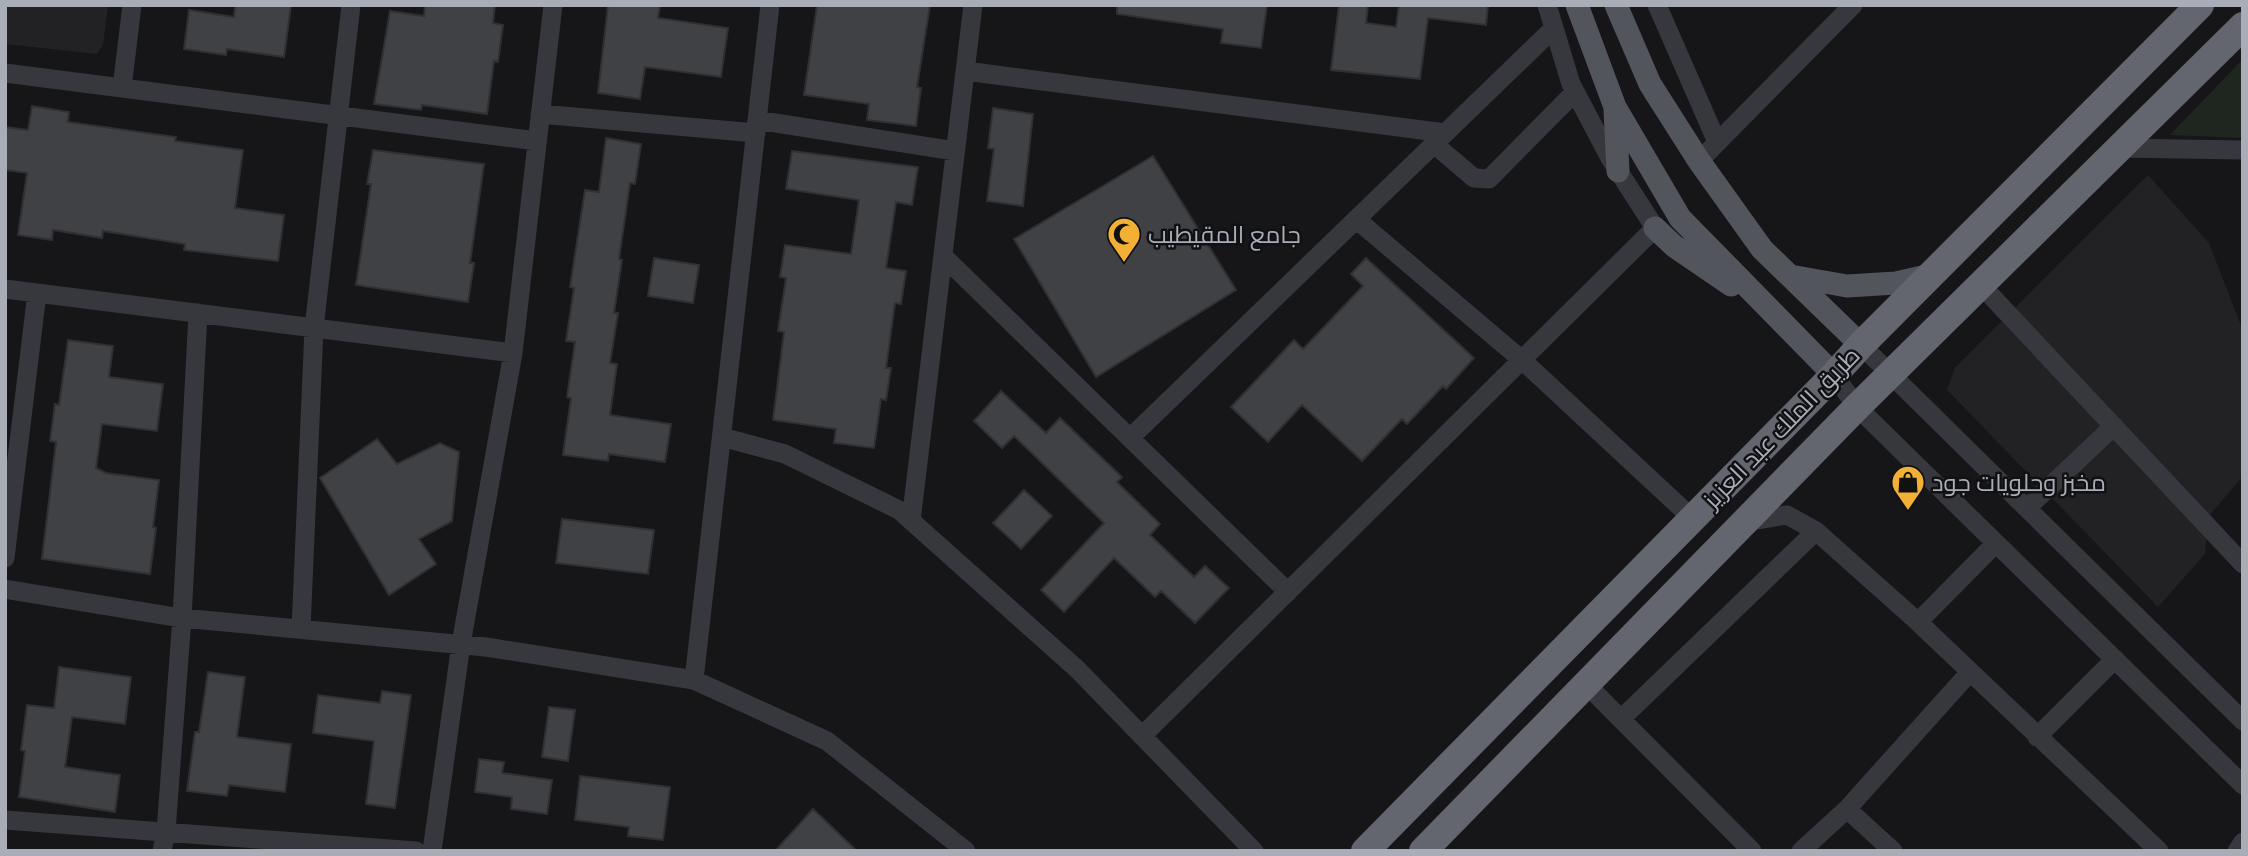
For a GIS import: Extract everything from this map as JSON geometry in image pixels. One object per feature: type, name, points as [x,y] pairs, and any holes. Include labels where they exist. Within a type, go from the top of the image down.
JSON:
[{"type":"highway","name":"طريق الملك عبد العزيز","points":[[1365,851],[1834,375],[2189,9]]},
{"type":"highway","name":"طريق الملك عبد العزيز","points":[[1423,851],[1857,407],[2243,26]]},
{"type":"main road","points":[[1577,5],[1615,107],[1680,218],[1834,375]]},
{"type":"main road","points":[[1616,5],[1650,84],[1699,161],[1762,249],[1861,345]]},
{"type":"main road","points":[[1615,107],[1618,171]]},
{"type":"main road","points":[[1655,228],[1674,246],[1768,310]]},
{"type":"main road","points":[[1790,276],[1847,286],[1896,284],[1931,275]]},
{"type":"street","points":[[122,88],[132,5]]},
{"type":"street","points":[[300,629],[314,328],[351,5]]},
{"type":"street","points":[[432,851],[461,644],[513,353],[553,5]]},
{"type":"street","points":[[694,680],[770,5]]},
{"type":"street","points":[[911,521],[973,5]]},
{"type":"street","points":[[1142,736],[1655,228],[1618,171],[1575,92],[1547,5]]},
{"type":"street","points":[[1657,5],[1717,142]]},
{"type":"street","points":[[1699,161],[1853,5]]},
{"type":"street","points":[[1130,438],[1554,28]]},
{"type":"street","points":[[2213,55],[2243,43]]},
{"type":"street","points":[[965,71],[1440,138],[1474,178],[1489,179],[1575,92]]},
{"type":"street","points":[[5,73],[537,141]]},
{"type":"street","points":[[540,114],[756,127],[956,151]]},
{"type":"street","points":[[2119,148],[2243,150]]},
{"type":"street","points":[[1356,219],[1522,360],[1692,518]]},
{"type":"street","points":[[943,256],[1288,592]]},
{"type":"street","points":[[1981,285],[2243,564]]},
{"type":"street","points":[[5,289],[513,353]]},
{"type":"street","points":[[5,558],[9,498],[37,292]]},
{"type":"street","points":[[162,851],[166,831],[182,618],[198,313]]},
{"type":"street","points":[[1861,345],[2239,715]]},
{"type":"street","points":[[1834,375],[1857,407],[2243,785]]},
{"type":"street","points":[[2027,508],[2114,426]]},
{"type":"street","points":[[722,437],[785,454],[899,510],[1077,669],[1254,851]]},
{"type":"street","points":[[1744,522],[1787,515],[1816,531],[1918,622],[2159,851]]},
{"type":"street","points":[[1621,719],[1816,531]]},
{"type":"street","points":[[1918,622],[1996,543]]},
{"type":"street","points":[[5,589],[182,618],[461,644],[694,680],[827,741],[966,851]]},
{"type":"street","points":[[2037,737],[2115,659]]},
{"type":"street","points":[[1801,851],[1847,809],[1970,672]]},
{"type":"street","points":[[1586,684],[1752,851]]},
{"type":"street","points":[[1847,809],[1893,851]]},
{"type":"street","points":[[5,820],[416,851]]},
{"type":"street","points":[[2237,851],[2243,842]]},
{"type":"shaded area","points":[[5,5],[108,5],[103,45],[97,54],[5,44]]},
{"type":"shaded area","points":[[2242,60],[2243,138],[2170,135]]},
{"type":"shaded area","points":[[2148,175],[2209,243],[2243,331],[2243,476],[2208,517],[2205,554],[2158,607],[1947,390],[1955,368]]},
{"type":"building","points":[[235,5],[291,5],[284,57],[227,49],[226,55],[184,49],[189,10],[234,17]]},
{"type":"building","points":[[425,5],[495,5],[493,23],[503,25],[498,62],[494,61],[487,114],[422,105],[421,110],[374,104],[390,11],[424,16]]},
{"type":"building","points":[[608,5],[660,5],[658,18],[728,28],[721,77],[645,67],[640,99],[598,93]]},
{"type":"building","points":[[817,5],[930,5],[917,87],[921,88],[916,126],[867,120],[869,104],[804,95]]},
{"type":"building","points":[[1117,5],[1267,5],[1261,48],[1221,43],[1223,29],[1117,14]]},
{"type":"building","points":[[1339,5],[1368,5],[1366,23],[1396,27],[1399,5],[1488,5],[1486,25],[1428,18],[1420,79],[1331,70]]},
{"type":"building","points":[[32,106],[69,112],[68,122],[176,137],[175,141],[243,150],[235,208],[284,215],[278,261],[184,250],[185,244],[103,231],[102,238],[53,230],[52,240],[18,235],[27,173],[5,170],[5,127],[28,130]]},
{"type":"building","points":[[993,108],[1033,114],[1023,206],[987,201],[994,149],[988,148]]},
{"type":"building","points":[[606,138],[641,144],[635,184],[630,183],[619,259],[622,260],[614,313],[618,313],[610,363],[617,364],[610,415],[671,424],[665,462],[609,454],[608,461],[563,455],[571,398],[567,397],[575,342],[566,341],[574,288],[570,287],[585,190],[599,192]]},
{"type":"building","points":[[373,150],[484,164],[470,263],[474,263],[468,302],[356,285],[371,184],[367,184]]},
{"type":"building","points":[[792,151],[918,167],[912,205],[896,202],[886,268],[906,271],[901,304],[895,303],[886,368],[891,368],[886,400],[881,399],[874,448],[834,443],[836,429],[773,420],[784,332],[778,331],[786,278],[780,277],[785,245],[851,254],[859,200],[786,189]]},
{"type":"building","name":"جامع المقيطيب","points":[[1153,156],[1236,290],[1096,377],[1014,239]]},
{"type":"building","points":[[654,258],[699,265],[693,303],[648,296]]},
{"type":"building","points":[[1366,258],[1474,358],[1446,389],[1443,386],[1407,424],[1402,419],[1362,461],[1302,405],[1268,442],[1231,407],[1294,340],[1303,349],[1363,286],[1351,274]]},
{"type":"building","points":[[68,340],[113,346],[109,377],[163,384],[157,431],[102,424],[96,468],[106,473],[159,480],[150,574],[42,559],[56,442],[50,441],[55,404],[59,405]]},
{"type":"building","points":[[1001,391],[1046,433],[1060,418],[1122,477],[1117,482],[1160,524],[1150,535],[1194,577],[1205,566],[1229,588],[1195,623],[1161,591],[1155,597],[1114,558],[1064,612],[1041,590],[1104,523],[1014,436],[1002,448],[974,421]]},
{"type":"building","points":[[377,439],[397,464],[440,443],[459,452],[452,521],[419,539],[436,564],[389,595],[320,478]]},
{"type":"building","points":[[1024,490],[1052,516],[1021,549],[993,523]]},
{"type":"building","points":[[562,519],[654,530],[648,574],[556,563]]},
{"type":"building","points":[[59,667],[131,677],[125,724],[72,717],[65,767],[120,775],[115,812],[19,797],[27,705],[54,708]]},
{"type":"building","points":[[208,672],[245,677],[237,737],[291,744],[285,792],[229,785],[227,796],[187,791],[195,732],[199,732]]},
{"type":"building","points":[[382,691],[411,695],[395,808],[366,804],[374,741],[313,733],[318,695],[380,703]]},
{"type":"building","points":[[549,707],[575,710],[568,761],[542,757]]},
{"type":"building","points":[[479,759],[504,762],[502,773],[552,780],[547,814],[511,809],[512,797],[475,792]]},
{"type":"building","points":[[580,776],[670,787],[663,840],[628,836],[629,827],[575,820]]},
{"type":"building","points":[[813,809],[857,851],[775,851]]},
{"type":"place","name":"جامع المقيطيب","points":[[1124,264]]},
{"type":"place","name":"مخبز وحلويات جود","points":[[1908,512]]}]
